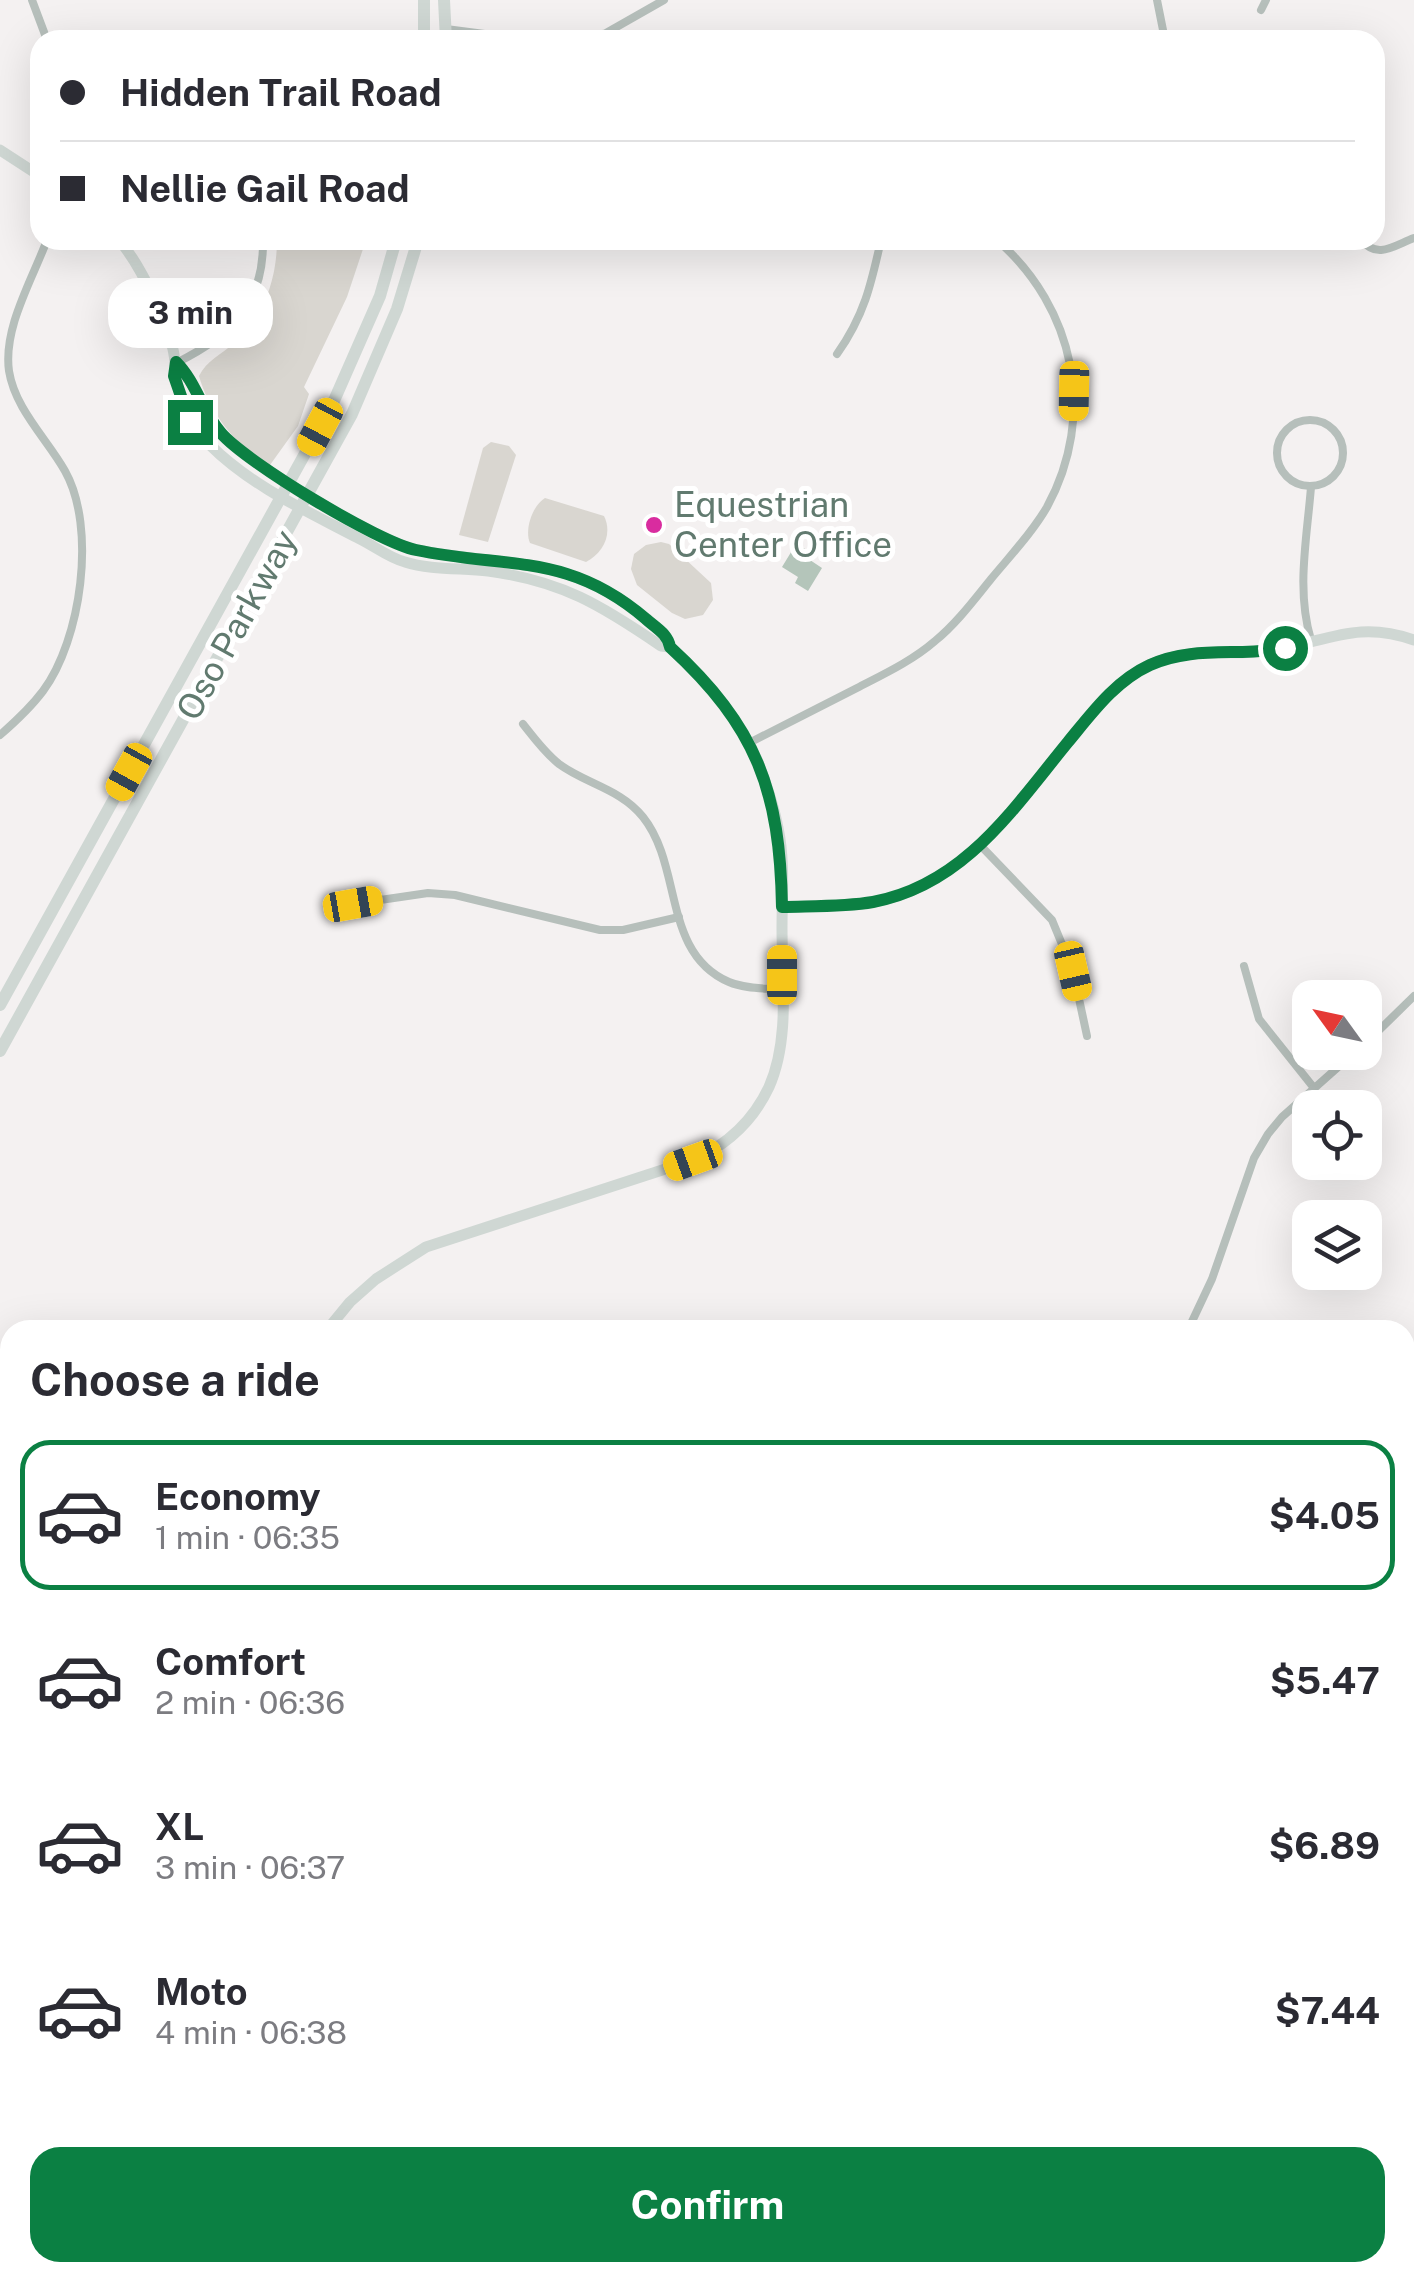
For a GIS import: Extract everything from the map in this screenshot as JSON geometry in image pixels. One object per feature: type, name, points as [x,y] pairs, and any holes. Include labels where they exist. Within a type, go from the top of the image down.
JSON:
[{"type":"main road","points":[[424,0],[424,30]]},
{"type":"main road","points":[[444,0],[446,30]]},
{"type":"main road","name":"Oso Parkway","points":[[0,1005],[286,490],[361,344],[393,250]]},
{"type":"main road","name":"Oso Parkway","points":[[0,1051],[306,502],[368,381],[397,309],[415,250]]},
{"type":"street","points":[[32,0],[43,30]]},
{"type":"street","points":[[611,30],[664,0]]},
{"type":"street","points":[[1157,0],[1163,30]]},
{"type":"street","points":[[1261,10],[1266,0]]},
{"type":"street","points":[[0,150],[30,170]]},
{"type":"street","points":[[1385,249],[1414,238]]},
{"type":"street","points":[[0,735],[43,691],[54,671],[75,607],[84,546],[74,488],[15,392],[10,372],[13,328],[43,250]]},
{"type":"street","points":[[127,250],[154,297],[176,362],[187,374],[204,411],[234,448],[306,502],[413,550],[553,568],[594,584],[632,608],[669,639],[670,647],[725,705],[750,744],[770,794],[779,831],[780,1046],[770,1084],[752,1114],[721,1145],[674,1168],[426,1247],[376,1279],[336,1320]]},
{"type":"street","points":[[176,362],[214,342],[238,320],[259,282],[262,250]]},
{"type":"street","points":[[838,354],[856,328],[868,298],[879,250]]},
{"type":"street","points":[[750,744],[908,662],[937,640],[1024,540],[1044,511],[1068,456],[1074,418],[1071,360],[1045,293],[1007,250]]},
{"type":"street","points":[[1309,420],[1333,429],[1343,452],[1334,476],[1324,484],[1311,486],[1287,478],[1276,454],[1286,430],[1309,420]]},
{"type":"street","points":[[1311,486],[1302,586],[1311,640]]},
{"type":"street","points":[[782,907],[844,905],[888,898],[944,876],[981,846],[1101,703],[1136,672],[1165,659],[1192,652],[1272,650],[1362,630],[1414,640]]},
{"type":"street","points":[[523,724],[560,764],[616,794],[645,820],[664,859],[689,948],[714,973],[744,986],[782,990]]},
{"type":"street","points":[[981,846],[1052,920],[1073,971],[1088,1036]]},
{"type":"street","points":[[353,904],[428,893],[454,895],[600,930],[623,930],[679,916]]},
{"type":"street","points":[[1244,966],[1260,1019],[1314,1088]]},
{"type":"street","points":[[1382,1027],[1414,996]]},
{"type":"street","points":[[1193,1320],[1212,1279],[1254,1158],[1282,1117],[1334,1070]]},
{"type":"shaded area","points":[[276,250],[363,250],[347,297],[304,387],[309,394],[298,426],[270,465],[246,449],[226,427],[199,376],[253,322],[267,296]]},
{"type":"shaded area","points":[[491,442],[509,446],[516,455],[488,542],[459,535],[483,448]]},
{"type":"shaded area","points":[[545,498],[604,516],[607,536],[592,558],[586,562],[530,543],[531,518]]},
{"type":"shaded area","points":[[669,544],[711,583],[713,600],[703,615],[685,619],[637,585],[631,569],[634,554],[646,545]]},
{"type":"shaded area","points":[[796,544],[807,550],[804,556],[822,568],[808,591],[795,583],[798,577],[782,567]]},
{"type":"place","name":"Equestrian Center Office","points":[[654,525]]},
{"type":"route","points":[[190,422],[178,395],[176,362],[187,374],[204,411],[234,448],[374,531],[413,550],[553,568],[594,584],[632,608],[669,639],[670,647],[725,705],[750,744],[770,794],[779,831],[782,907],[870,902],[908,892],[944,876],[989,837],[1101,703],[1125,680],[1165,659],[1192,652],[1285,648]]}]
